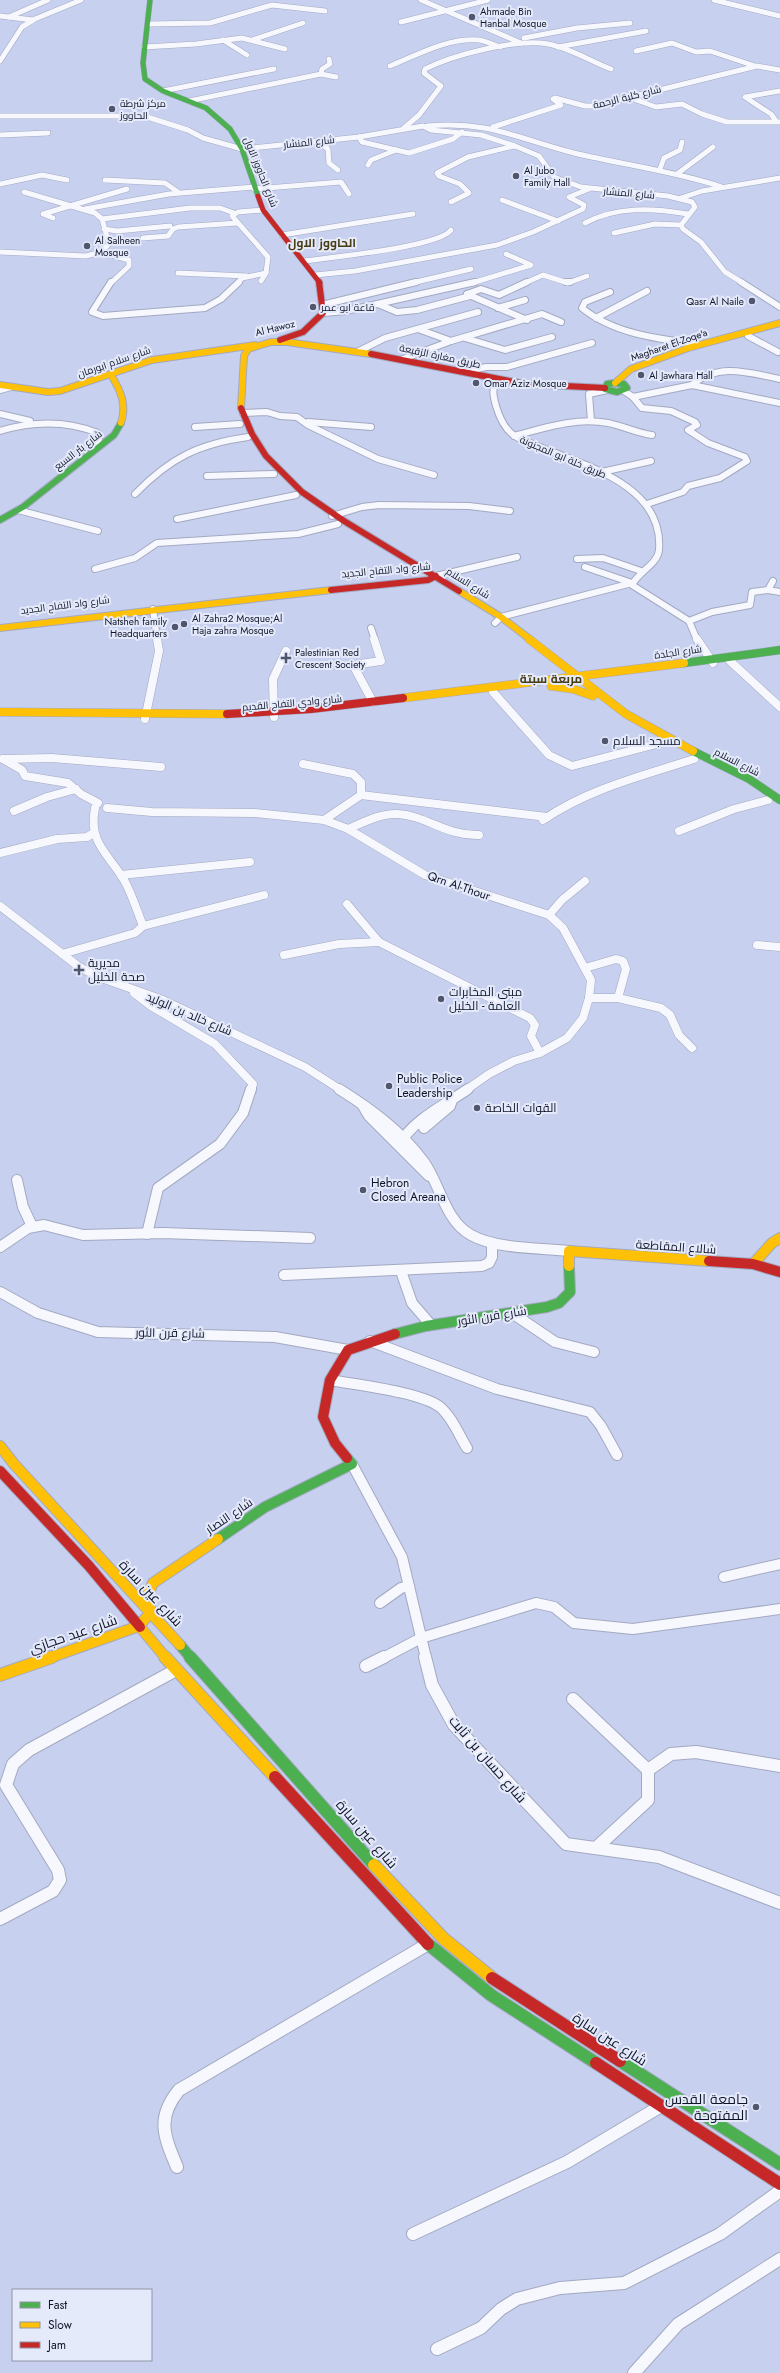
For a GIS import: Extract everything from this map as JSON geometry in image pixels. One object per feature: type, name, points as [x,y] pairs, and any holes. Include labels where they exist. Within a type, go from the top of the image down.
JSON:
[{"type":"main road","name":"شارع الحاووز الاول","points":[[150,0],[149,24],[144,46],[143,63],[145,79],[163,91],[189,101],[217,116],[230,129],[242,149],[254,188],[263,210],[316,275],[320,284],[322,309]]},
{"type":"main road","name":"Al Hawoz","points":[[295,340],[322,309]]},
{"type":"main road","name":"Magharet El-Zoqe'a","points":[[621,386],[632,369],[697,344],[734,337],[780,323]]},
{"type":"main road","name":"Magharet El-Zoqe'a","points":[[621,386],[628,376],[643,368],[704,346],[748,336],[780,326]]},
{"type":"main road","name":"طريق مغارة الزقيعة","points":[[271,342],[295,340],[403,359],[496,380],[525,384],[606,389]]},
{"type":"main road","name":"Al Hawoz","points":[[236,348],[271,342]]},
{"type":"main road","name":"شارع السلام","points":[[271,342],[248,349],[244,356],[240,404],[250,430],[269,461],[295,487],[332,516],[498,620],[593,693],[620,716],[694,759],[742,782],[780,810]]},
{"type":"main road","name":"شارع السلام","points":[[236,348],[233,404],[240,424],[262,462],[296,495],[338,524],[411,568],[429,577]]},
{"type":"main road","name":"شارع سلام ابورمان","points":[[0,385],[48,392],[71,389],[91,382],[112,381],[139,364],[186,353],[236,348]]},
{"type":"main road","points":[[112,381],[139,364]]},
{"type":"main road","name":"شارع بئر السبع","points":[[0,516],[94,447],[109,434],[117,420],[118,399],[112,381]]},
{"type":"main road","name":"شارع بئر السبع","points":[[0,520],[18,510],[114,435],[120,427],[127,409],[112,381]]},
{"type":"main road","points":[[606,389],[607,384],[621,386]]},
{"type":"main road","points":[[403,578],[408,574],[411,568]]},
{"type":"main road","name":"شارع واد التفاح الجديد","points":[[0,624],[403,578],[429,577]]},
{"type":"main road","name":"شارع واد التفاح الجديد","points":[[0,628],[429,577]]},
{"type":"main road","name":"شارع السلام","points":[[498,620],[555,668],[576,680]]},
{"type":"main road","name":"شارع الجلدة","points":[[576,680],[609,678],[780,650]]},
{"type":"main road","name":"شارع الجلدة","points":[[576,680],[712,661],[730,661],[780,654]]},
{"type":"main road","points":[[555,668],[545,684],[593,693],[600,682],[609,678]]},
{"type":"main road","name":"شارع وادي التفاح القديم","points":[[273,714],[576,680]]},
{"type":"main road","name":"شارع وادي التفاح القديم","points":[[0,712],[146,716],[196,720],[358,709],[545,684]]},
{"type":"main road","name":"شارع السلام","points":[[593,693],[655,731],[749,779],[780,800]]},
{"type":"main road","name":"شارع وادي التفاح القديم","points":[[0,717],[146,716]]},
{"type":"main road","points":[[753,1264],[772,1242],[780,1238]]},
{"type":"main road","name":"شالاع المقاطعة","points":[[569,1251],[753,1264],[780,1272]]},
{"type":"main road","name":"شارع قرن الثور","points":[[370,1341],[431,1324],[552,1306],[566,1297],[570,1292],[569,1251]]},
{"type":"main road","points":[[348,1350],[370,1341]]},
{"type":"main road","name":"شارع حسان بن ثابت","points":[[348,1350],[330,1380],[323,1417],[335,1444],[352,1464]]},
{"type":"main road","name":"شارع عين سارة","points":[[0,1446],[19,1469],[151,1612],[414,1910],[470,1963],[628,2068],[780,2164]]},
{"type":"main road","name":"شارع النصار","points":[[151,1612],[147,1596],[153,1583],[272,1503],[352,1464]]},
{"type":"main road","points":[[0,1471],[88,1566],[176,1670],[428,1944],[459,1971],[491,1995],[780,2184]]},
{"type":"main road","name":"شارع عبد حجازي","points":[[0,1675],[139,1626],[151,1612]]},
{"type":"street","points":[[9,17],[48,0]]},
{"type":"street","points":[[0,61],[22,27],[33,20],[81,0]]},
{"type":"street","points":[[424,0],[521,43]]},
{"type":"street","points":[[401,22],[488,0]]},
{"type":"street","points":[[714,0],[780,16]]},
{"type":"street","points":[[149,24],[210,23],[275,5],[307,11],[326,11]]},
{"type":"street","points":[[0,16],[33,20]]},
{"type":"street","points":[[252,40],[303,23]]},
{"type":"street","points":[[515,40],[577,28],[630,23]]},
{"type":"street","points":[[558,47],[646,30]]},
{"type":"street","points":[[144,46],[241,38],[286,49]]},
{"type":"street","points":[[223,40],[247,55]]},
{"type":"street","points":[[390,66],[426,51],[466,41],[480,40],[500,47]]},
{"type":"street","points":[[403,129],[419,115],[440,87],[439,83],[427,76],[425,69],[500,47],[521,43],[538,42],[558,47],[611,69]]},
{"type":"street","points":[[636,51],[672,43],[696,52],[710,52],[757,66]]},
{"type":"street","points":[[189,101],[322,71],[330,64],[328,59]]},
{"type":"street","points":[[315,66],[322,71],[336,76]]},
{"type":"street","name":"شارع كلية الرحمة","points":[[493,127],[561,105],[553,99],[555,98],[590,107],[757,66],[780,70]]},
{"type":"street","points":[[163,91],[274,69]]},
{"type":"street","points":[[778,121],[771,114],[745,97],[780,91]]},
{"type":"street","points":[[628,97],[656,107],[682,104],[702,114],[727,122],[778,121]]},
{"type":"street","points":[[0,116],[144,116],[188,130],[203,138],[242,149]]},
{"type":"street","name":"شارع المنشار","points":[[242,149],[359,137],[423,126],[464,123],[493,127],[574,153],[660,169],[722,187]]},
{"type":"street","name":"شارع المنشار","points":[[423,126],[432,130],[481,135],[515,146],[539,156],[554,177],[589,189],[681,198]]},
{"type":"street","points":[[359,137],[362,142],[409,153],[453,139],[462,132]]},
{"type":"street","points":[[0,135],[48,133]]},
{"type":"street","points":[[322,141],[345,145]]},
{"type":"street","points":[[660,169],[661,160],[680,150],[682,142]]},
{"type":"street","points":[[328,143],[325,147],[328,149],[329,163],[338,170]]},
{"type":"street","points":[[451,202],[469,193],[460,184],[438,176],[437,173],[468,157],[515,146]]},
{"type":"street","points":[[677,174],[712,148]]},
{"type":"street","points":[[368,165],[370,160],[396,150]]},
{"type":"street","points":[[409,153],[415,159]]},
{"type":"street","points":[[0,184],[42,175],[67,180]]},
{"type":"street","points":[[681,198],[722,187],[780,178]]},
{"type":"street","points":[[106,180],[165,182],[178,192]]},
{"type":"street","points":[[85,209],[124,200],[178,192],[341,182],[349,194]]},
{"type":"street","points":[[53,218],[43,214],[68,205],[127,189]]},
{"type":"street","points":[[316,275],[355,271],[496,245],[533,232],[585,208],[584,205],[568,197],[589,189]]},
{"type":"street","points":[[24,192],[85,209],[102,219],[127,218],[155,211],[219,208],[234,213],[263,210]]},
{"type":"street","points":[[681,198],[695,204],[681,225]]},
{"type":"street","points":[[502,200],[540,216],[558,221]]},
{"type":"street","points":[[585,223],[605,213],[664,210],[688,214]]},
{"type":"street","points":[[234,213],[232,216],[268,257],[266,273],[261,282]]},
{"type":"street","points":[[282,235],[413,214]]},
{"type":"street","points":[[101,252],[109,244],[102,219]]},
{"type":"street","points":[[614,233],[654,223],[668,222],[681,225],[683,229],[701,242],[725,272],[780,307]]},
{"type":"street","points":[[143,238],[168,236],[174,229],[180,227],[238,223]]},
{"type":"street","points":[[104,229],[117,231],[170,226]]},
{"type":"street","points":[[305,261],[422,243],[449,234],[451,230]]},
{"type":"street","points":[[0,252],[78,256],[101,252],[129,260],[129,266],[114,278],[92,312],[94,314],[132,314],[205,308],[217,304],[239,284],[241,279],[247,276],[266,273]]},
{"type":"street","points":[[322,309],[346,311],[460,287],[531,265],[506,254]]},
{"type":"street","points":[[322,309],[471,269]]},
{"type":"street","points":[[178,273],[244,274],[247,276]]},
{"type":"street","points":[[470,296],[467,294],[469,292],[481,289],[495,295],[504,294],[543,275],[568,283],[587,276]]},
{"type":"street","points":[[596,318],[625,301],[647,291]]},
{"type":"street","points":[[610,292],[582,305],[583,310],[596,318],[643,336],[697,344]]},
{"type":"street","points":[[378,304],[397,312],[417,310],[470,296],[527,320]]},
{"type":"street","points":[[498,308],[525,300]]},
{"type":"street","points":[[358,351],[385,338],[478,312]]},
{"type":"street","points":[[403,359],[451,341],[527,320],[542,314],[562,322]]},
{"type":"street","points":[[418,329],[451,341]]},
{"type":"street","points":[[748,336],[778,352]]},
{"type":"street","points":[[465,338],[494,348],[505,350],[552,337]]},
{"type":"street","points":[[463,372],[486,367],[507,367],[592,343]]},
{"type":"street","points":[[692,386],[706,373],[717,370],[780,379]]},
{"type":"street","name":"طريق خلة ابو المجنونة","points":[[496,380],[492,390],[499,416],[514,436],[602,472],[631,490],[647,504],[656,523],[660,551],[653,562],[641,571],[632,582]]},
{"type":"street","points":[[621,386],[643,409],[671,411],[695,422],[697,424],[688,430],[708,442],[745,457],[747,461],[720,478],[688,486],[683,492],[647,504]]},
{"type":"street","points":[[633,397],[692,386],[780,403]]},
{"type":"street","points":[[0,390],[11,387]]},
{"type":"street","points":[[591,421],[588,394],[606,389]]},
{"type":"street","points":[[243,413],[270,412],[282,416],[296,417],[378,459],[434,474]]},
{"type":"street","points":[[0,414],[33,422],[58,424],[95,431],[100,435],[94,447]]},
{"type":"street","points":[[514,436],[548,427],[591,421],[611,424],[632,432],[652,435]]},
{"type":"street","points":[[0,431],[33,422]]},
{"type":"street","points":[[304,422],[371,427]]},
{"type":"street","points":[[195,427],[240,424]]},
{"type":"street","points":[[135,494],[156,474],[207,444],[248,437]]},
{"type":"street","points":[[602,472],[651,461]]},
{"type":"street","points":[[207,476],[274,474]]},
{"type":"street","points":[[177,519],[296,495]]},
{"type":"street","points":[[332,516],[362,507],[379,505],[469,506],[510,511]]},
{"type":"street","points":[[18,510],[98,531]]},
{"type":"street","points":[[95,569],[135,558],[157,543],[298,534],[338,524]]},
{"type":"street","points":[[429,577],[502,559],[517,557]]},
{"type":"street","points":[[577,559],[602,558],[641,571]]},
{"type":"street","points":[[585,567],[632,582],[650,598],[689,621],[696,638],[712,661]]},
{"type":"street","points":[[768,590],[773,581]]},
{"type":"street","points":[[498,620],[632,582]]},
{"type":"street","points":[[689,621],[712,612],[750,606],[752,592],[768,590],[780,592]]},
{"type":"street","points":[[146,716],[158,652],[152,609]]},
{"type":"street","points":[[371,628],[381,661],[353,665],[373,702]]},
{"type":"street","points":[[273,714],[273,679],[286,651]]},
{"type":"street","points":[[730,661],[780,707]]},
{"type":"street","points":[[493,692],[549,755],[572,766],[664,742]]},
{"type":"street","points":[[2,758],[52,758],[161,767]]},
{"type":"street","points":[[2,758],[22,770],[25,776],[56,780],[76,788],[81,794],[97,806],[92,819],[92,834],[121,874],[143,926]]},
{"type":"street","points":[[539,822],[563,806],[604,788],[694,759]]},
{"type":"street","points":[[303,764],[353,774],[361,782],[361,795]]},
{"type":"street","points":[[14,811],[47,797],[63,794],[76,788]]},
{"type":"street","points":[[324,820],[361,795],[547,817]]},
{"type":"street","points":[[679,831],[734,809],[768,800]]},
{"type":"street","name":"Qrn Al-Thour","points":[[97,806],[106,803],[108,806],[107,808],[152,812],[255,813],[324,820],[348,828],[425,874],[549,916],[563,928],[586,968],[591,980],[589,998],[583,1018],[567,1038],[540,1053],[514,1061],[489,1074],[452,1100],[450,1106],[403,1141]]},
{"type":"street","points":[[348,828],[372,819],[398,814],[446,832],[467,836],[479,834]]},
{"type":"street","points":[[0,853],[57,839],[87,837],[92,834]]},
{"type":"street","points":[[121,874],[250,862]]},
{"type":"street","points":[[549,916],[562,900],[585,881]]},
{"type":"street","points":[[62,954],[135,933],[143,926],[264,895]]},
{"type":"street","points":[[347,904],[379,942],[530,1018],[535,1025],[531,1036],[540,1053]]},
{"type":"street","name":"شارع خالد بن الوليد","points":[[0,906],[62,954],[96,976],[163,1000],[305,1067],[332,1082],[362,1105],[368,1116],[403,1141],[419,1167],[431,1177],[455,1221],[462,1230],[480,1240],[492,1243]]},
{"type":"street","points":[[284,955],[339,944],[379,942]]},
{"type":"street","points":[[757,945],[780,947]]},
{"type":"street","points":[[586,968],[616,959],[623,961],[626,969],[618,998]]},
{"type":"street","points":[[130,989],[151,1006],[215,1044],[253,1084],[243,1113],[220,1144],[158,1188],[147,1234]]},
{"type":"street","points":[[589,998],[618,998],[661,1008],[670,1014],[679,1035],[692,1048]]},
{"type":"street","points":[[17,1180],[23,1207],[32,1226]]},
{"type":"street","points":[[0,1247],[32,1226],[48,1225],[83,1235],[147,1234],[310,1238]]},
{"type":"street","points":[[284,1275],[401,1271],[482,1266],[489,1263],[492,1257],[492,1243],[569,1251]]},
{"type":"street","points":[[401,1271],[412,1303],[431,1324]]},
{"type":"street","name":"شارع قرن الثور","points":[[0,1292],[38,1313],[98,1332],[275,1338],[323,1344],[348,1350]]},
{"type":"street","points":[[512,1313],[555,1342],[594,1352]]},
{"type":"street","points":[[370,1341],[427,1364],[497,1389],[590,1412],[601,1426],[617,1454]]},
{"type":"street","points":[[330,1380],[402,1395],[436,1404],[443,1411],[467,1448]]},
{"type":"street","name":"شارع حسان بن ثابت","points":[[352,1464],[402,1557],[432,1685],[454,1725],[566,1844],[597,1847],[659,1857],[780,1903]]},
{"type":"street","points":[[724,1577],[780,1564]]},
{"type":"street","points":[[380,1603],[400,1588],[409,1586]]},
{"type":"street","points":[[366,1666],[421,1638],[536,1603],[554,1607],[574,1623],[633,1629],[780,1609]]},
{"type":"street","points":[[0,1919],[52,1891],[59,1883],[60,1876],[6,1785],[7,1777],[13,1764],[29,1750],[176,1670]]},
{"type":"street","points":[[573,1699],[648,1770],[648,1800],[597,1847]]},
{"type":"street","points":[[648,1770],[671,1754],[696,1752],[780,1766]]},
{"type":"street","points":[[177,2167],[164,2138],[163,2121],[168,2104],[180,2090],[428,1944]]},
{"type":"street","points":[[413,2234],[567,2162],[661,2106]]},
{"type":"street","points":[[437,2349],[481,2328],[501,2309],[517,2299],[560,2288],[624,2283],[720,2234],[780,2191]]},
{"type":"street","points":[[634,2373],[678,2324],[780,2259]]},
{"type":"traffic: fast","points":[[150,0],[143,63],[145,79],[163,91],[206,108],[230,129],[242,149],[258,196]]},
{"type":"traffic: fast","points":[[614,383],[624,384],[627,388],[617,392],[605,389],[607,384],[614,383]]},
{"type":"traffic: fast","points":[[0,520],[23,507],[114,435],[121,423]]},
{"type":"traffic: fast","points":[[684,663],[780,650]]},
{"type":"traffic: fast","points":[[693,751],[749,779],[780,800]]},
{"type":"traffic: fast","points":[[395,1334],[426,1326],[547,1307],[559,1303],[570,1292],[569,1266]]},
{"type":"traffic: fast","points":[[218,1539],[265,1507],[352,1464],[347,1458]]},
{"type":"traffic: fast","points":[[180,1645],[374,1865]]},
{"type":"traffic: fast","points":[[428,1944],[491,1995],[596,2063]]},
{"type":"traffic: fast","points":[[620,2061],[780,2164]]},
{"type":"traffic: slow","points":[[615,383],[631,369],[688,348],[780,323]]},
{"type":"traffic: slow","points":[[241,408],[244,356],[248,349],[271,342],[287,342],[371,354]]},
{"type":"traffic: slow","points":[[0,385],[48,392],[60,391],[152,360],[255,345]]},
{"type":"traffic: slow","points":[[111,375],[123,398],[124,410],[121,423]]},
{"type":"traffic: slow","points":[[0,628],[331,590]]},
{"type":"traffic: slow","points":[[459,591],[501,617],[626,714],[693,751]]},
{"type":"traffic: slow","points":[[403,698],[684,663]]},
{"type":"traffic: slow","points":[[551,686],[573,689],[593,696]]},
{"type":"traffic: slow","points":[[0,712],[227,714]]},
{"type":"traffic: slow","points":[[753,1264],[772,1243],[780,1238]]},
{"type":"traffic: slow","points":[[569,1266],[569,1251],[709,1261]]},
{"type":"traffic: slow","points":[[0,1446],[14,1464],[180,1645]]},
{"type":"traffic: slow","points":[[0,1675],[139,1626],[151,1612],[147,1596],[153,1583],[218,1539]]},
{"type":"traffic: slow","points":[[140,1627],[176,1670],[275,1777]]},
{"type":"traffic: slow","points":[[374,1865],[415,1911],[444,1939],[475,1966],[492,1978]]},
{"type":"traffic: jam","points":[[258,196],[263,210],[315,275],[320,284],[323,313],[303,332],[280,340]]},
{"type":"traffic: jam","points":[[371,354],[525,384],[605,388]]},
{"type":"traffic: jam","points":[[241,408],[252,434],[266,456],[283,475],[302,492],[344,521],[459,591]]},
{"type":"traffic: jam","points":[[331,590],[428,580],[436,576]]},
{"type":"traffic: jam","points":[[227,714],[311,709],[403,698]]},
{"type":"traffic: jam","points":[[709,1261],[753,1264],[780,1272]]},
{"type":"traffic: jam","points":[[347,1458],[335,1443],[323,1417],[330,1380],[348,1350],[395,1334]]},
{"type":"traffic: jam","points":[[0,1471],[89,1566],[140,1627]]},
{"type":"traffic: jam","points":[[275,1777],[428,1944]]},
{"type":"traffic: jam","points":[[492,1978],[620,2061]]},
{"type":"traffic: jam","points":[[596,2063],[780,2184]]},
{"type":"place","name":"Ahmade Bin Hanbal Mosque","points":[[472,17]]},
{"type":"place","name":"مركز شرطة الحاووز","points":[[112,109]]},
{"type":"place","name":"Al Jubo Family Hall","points":[[516,176]]},
{"type":"place","name":"Al Salheen Mosque","points":[[87,246]]},
{"type":"place","name":"Qasr Al Naile","points":[[752,301]]},
{"type":"place","name":"قاعة ابو عمر","points":[[313,307]]},
{"type":"place","name":"Al Jawhara Hall","points":[[641,375]]},
{"type":"place","name":"Omar Aziz Mosque","points":[[476,383]]},
{"type":"place","name":"Al Zahra2 Mosque;Al Haja zahra Mosque","points":[[184,624]]},
{"type":"place","name":"Natsheh family Headquarters","points":[[175,627]]},
{"type":"place","name":"Palestinian Red Crescent Society","points":[[286,658]]},
{"type":"place","name":"مسجد السلام","points":[[605,741]]},
{"type":"place","name":"مديرية صحة الخليل","points":[[79,970]]},
{"type":"place","name":"مبنى المخابرات العامة - الخليل","points":[[441,999]]},
{"type":"place","name":"Public Police Leadership","points":[[389,1086]]},
{"type":"place","name":"القوات الخاصة","points":[[477,1108]]},
{"type":"place","name":"Hebron Closed Areana","points":[[363,1190]]},
{"type":"place","name":"جامعة القدس المفتوحة","points":[[756,2107]]},
{"type":"district","name":"الحاووز الاول","points":[[322,243]]},
{"type":"district","name":"مربعة سبتة","points":[[551,679]]}]
